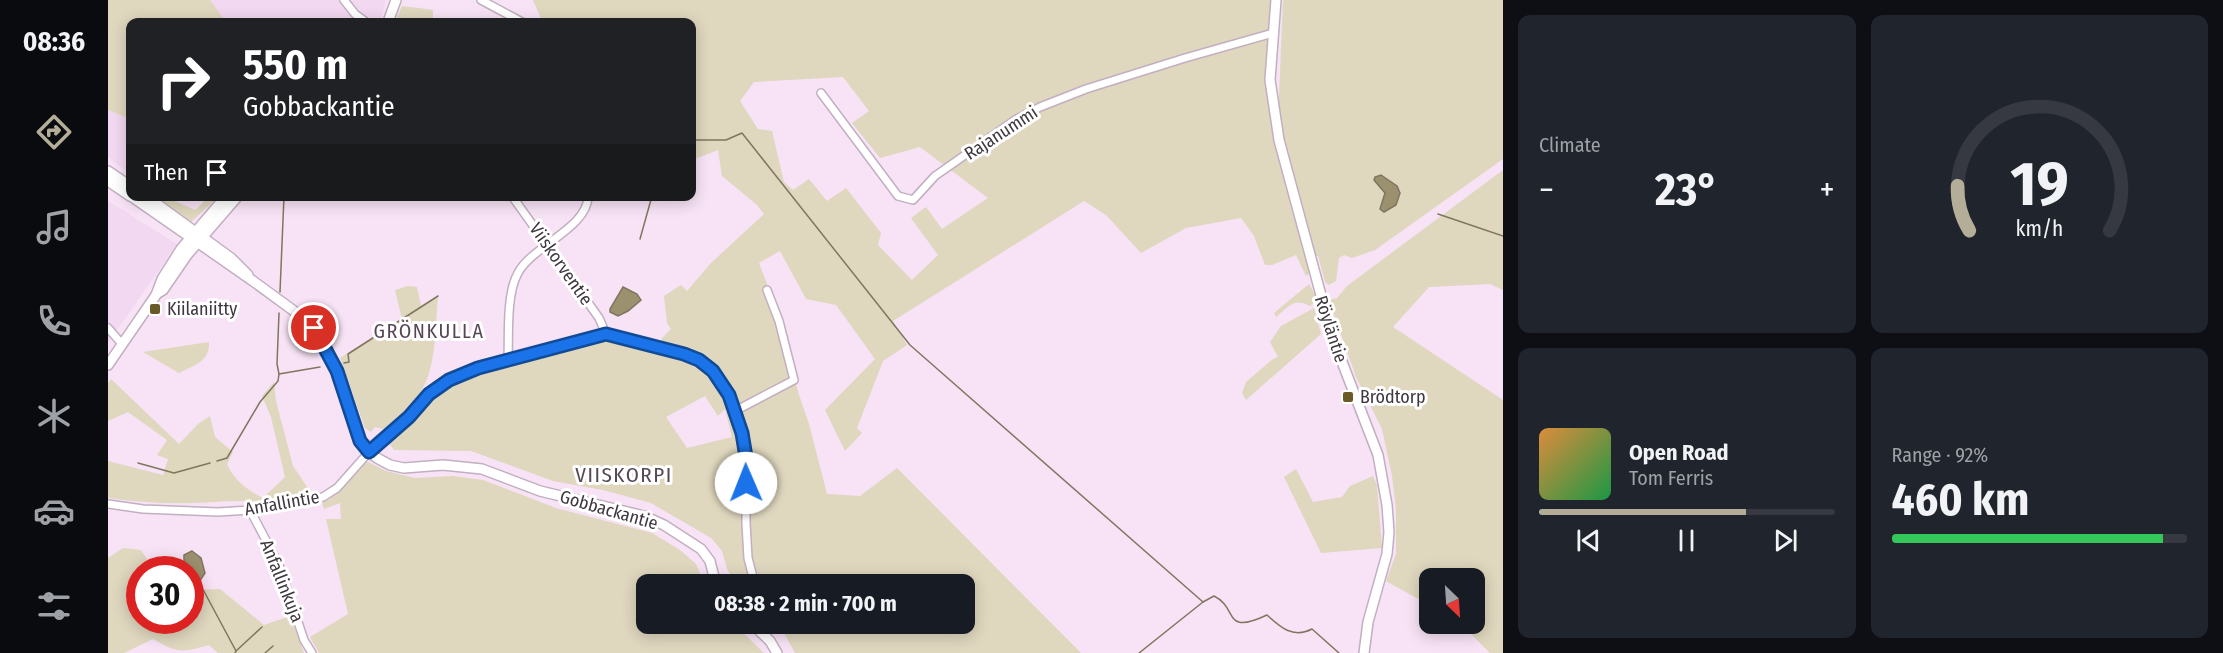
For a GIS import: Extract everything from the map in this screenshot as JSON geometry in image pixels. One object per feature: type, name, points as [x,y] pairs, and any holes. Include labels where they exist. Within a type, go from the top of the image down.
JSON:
[{"type":"street","points":[[344,0],[360,18]]},
{"type":"street","points":[[389,18],[396,0]]},
{"type":"street","points":[[481,0],[515,18]]},
{"type":"street","name":"Röyläntie","points":[[1276,0],[1270,80],[1272,102],[1286,171],[1332,336],[1378,455],[1387,506],[1389,532],[1387,554],[1368,622],[1364,653]]},
{"type":"street","name":"Rajanummi","points":[[821,93],[898,195],[913,200],[935,176],[1015,120],[1040,107],[1086,89],[1273,33]]},
{"type":"street","points":[[108,171],[126,183]]},
{"type":"street","points":[[108,181],[126,193]]},
{"type":"street","points":[[139,201],[197,237]]},
{"type":"street","points":[[152,201],[314,328],[337,371],[360,441],[369,452]]},
{"type":"street","points":[[108,365],[224,201]]},
{"type":"street","points":[[197,237],[233,201]]},
{"type":"street","name":"Viiskorventie","points":[[516,201],[599,318],[606,334]]},
{"type":"street","points":[[508,360],[509,322],[515,279],[523,266],[582,216],[588,201]]},
{"type":"street","points":[[735,411],[794,380],[767,290]]},
{"type":"street","points":[[108,328],[122,345]]},
{"type":"street","name":"Anfallintie","points":[[108,504],[177,512],[250,510],[323,497],[343,482],[369,452],[399,426],[437,387],[466,372],[606,334],[655,345],[699,360],[713,371],[722,383],[735,411],[746,457],[746,534],[752,574]]},
{"type":"street","name":"Gobbackantie","points":[[369,452],[390,465],[404,468],[443,465],[482,469],[540,491],[609,506],[654,520],[704,552],[710,561],[713,574]]},
{"type":"street","name":"Anfallinkuja","points":[[250,510],[279,565],[304,640],[312,653]]},
{"type":"street","points":[[764,634],[777,653]]},
{"type":"shaded area","points":[[108,0],[210,0],[223,18],[126,18],[126,117],[108,110]]},
{"type":"shaded area","points":[[210,0],[386,0],[381,18],[223,18]]},
{"type":"shaded area","points":[[533,0],[1272,0],[1267,79],[1276,148],[1311,272],[1306,276],[1296,255],[1272,265],[1265,265],[1254,236],[1241,218],[1186,228],[1141,253],[1106,215],[1084,201],[893,321],[907,345],[883,361],[857,428],[862,433],[845,451],[825,410],[875,359],[836,305],[806,299],[780,251],[759,263],[781,320],[798,392],[809,424],[827,494],[860,496],[897,468],[1081,653],[795,653],[785,634],[975,634],[975,574],[730,574],[722,551],[711,538],[651,503],[603,490],[553,481],[471,451],[394,450],[388,442],[414,417],[424,403],[445,386],[465,377],[606,338],[659,350],[662,338],[671,329],[667,323],[664,296],[681,285],[687,291],[711,263],[764,214],[757,205],[722,176],[718,150],[696,158],[696,18],[541,18]],"holes":[[[843,77],[869,111],[852,123],[880,158],[920,147],[988,198],[942,229],[926,207],[911,218],[938,255],[912,280],[878,245],[881,233],[846,188],[827,201],[809,179],[793,190],[784,182],[772,131],[758,129],[740,101],[754,82]],[[705,396],[718,416],[725,409],[732,437],[687,448],[666,417]]]},
{"type":"shaded area","points":[[1283,0],[1503,0],[1503,159],[1375,250],[1352,258],[1344,255],[1339,258],[1336,281],[1329,285],[1325,282],[1318,256],[1314,256],[1278,120]]},
{"type":"shaded area","points":[[402,6],[433,10],[433,18],[397,18]]},
{"type":"shaded area","points":[[108,110],[126,117],[126,171],[108,157]]},
{"type":"shaded area","points":[[1503,170],[1503,290],[1490,284],[1429,287],[1393,327],[1503,400],[1503,653],[1490,653],[1471,634],[1485,634],[1485,568],[1419,568],[1419,599],[1386,581],[1396,554],[1396,509],[1392,476],[1382,429],[1356,377],[1329,300],[1337,298],[1347,286]]},
{"type":"shaded area","points":[[1381,175],[1397,186],[1400,193],[1396,205],[1384,212],[1380,209],[1385,193],[1374,180],[1375,177]]},
{"type":"shaded area","points":[[108,201],[177,244],[108,343]]},
{"type":"shaded area","points":[[157,201],[175,201],[195,210],[205,201],[214,201],[191,222]]},
{"type":"shaded area","points":[[1309,284],[1318,300],[1310,306],[1304,303],[1292,304],[1276,317],[1274,313]]},
{"type":"shaded area","points":[[408,286],[417,287],[421,306],[438,296],[430,371],[415,401],[402,415],[384,429],[375,427],[371,432],[365,428],[340,358],[402,319],[395,290]]},
{"type":"shaded area","points":[[623,287],[637,294],[641,300],[618,316],[610,312],[610,309]]},
{"type":"shaded area","points":[[1314,308],[1321,334],[1246,400],[1242,393],[1246,382],[1278,357],[1270,342],[1281,326]]},
{"type":"shaded area","points":[[209,342],[209,349],[204,358],[179,373],[143,352]]},
{"type":"shaded area","points":[[111,379],[179,444],[198,424],[210,416],[215,437],[233,452],[227,464],[233,475],[252,492],[263,498],[285,477],[271,417],[262,396],[274,382],[276,401],[293,466],[314,497],[264,504],[241,501],[161,503],[108,498],[108,461],[163,475],[168,459],[157,455],[167,440],[128,412],[108,421],[108,383]]},
{"type":"shaded area","points":[[368,462],[386,471],[415,478],[453,476],[483,480],[556,508],[652,533],[680,550],[696,564],[700,574],[636,574],[636,634],[744,634],[764,653],[319,653],[310,637],[348,614],[326,519],[341,519],[340,503],[324,509],[322,503],[340,491],[362,463]]},
{"type":"shaded area","points":[[1296,469],[1313,502],[1342,497],[1350,486],[1373,476],[1377,485],[1382,548],[1321,553],[1284,477]]},
{"type":"shaded area","points":[[123,548],[141,550],[145,556],[126,556],[126,634],[204,634],[204,590],[220,589],[264,625],[290,616],[304,653],[218,653],[209,645],[180,650],[153,639],[124,653],[108,653],[108,558]]},
{"type":"shaded area","points":[[192,551],[198,556],[184,556]]},
{"type":"waterway","points":[[696,140],[726,140],[742,133],[910,345],[1203,602]]},
{"type":"waterway","points":[[280,292],[284,201]]},
{"type":"waterway","points":[[640,239],[651,201]]},
{"type":"waterway","points":[[1438,214],[1503,236]]},
{"type":"waterway","points":[[344,363],[349,362],[348,354],[438,296]]},
{"type":"waterway","points":[[279,313],[277,364],[279,374]]},
{"type":"waterway","points":[[217,461],[227,458],[260,402],[278,381],[279,374],[320,367]]},
{"type":"waterway","points":[[138,463],[174,473],[210,463]]},
{"type":"waterway","points":[[204,591],[235,653]]},
{"type":"waterway","points":[[1139,653],[1203,602],[1214,596],[1222,601],[1237,621],[1243,623],[1267,615],[1282,627],[1293,632],[1299,633],[1312,629],[1339,653]]},
{"type":"waterway","points":[[236,651],[262,627]]},
{"type":"waterway","points":[[265,653],[273,646]]},
{"type":"place","name":"Kiilaniitty","points":[[155,309]]},
{"type":"place","name":"Brödtorp","points":[[1348,397]]},
{"type":"district","name":"GRÖNKULLA","points":[[429,331]]},
{"type":"district","name":"VIISKORPI","points":[[624,475]]},
{"type":"route","points":[[314,328],[337,371],[360,441],[369,452],[409,417],[437,387],[478,368],[606,334],[684,354],[699,360],[713,371],[729,395],[744,443],[747,460],[746,483]]}]
